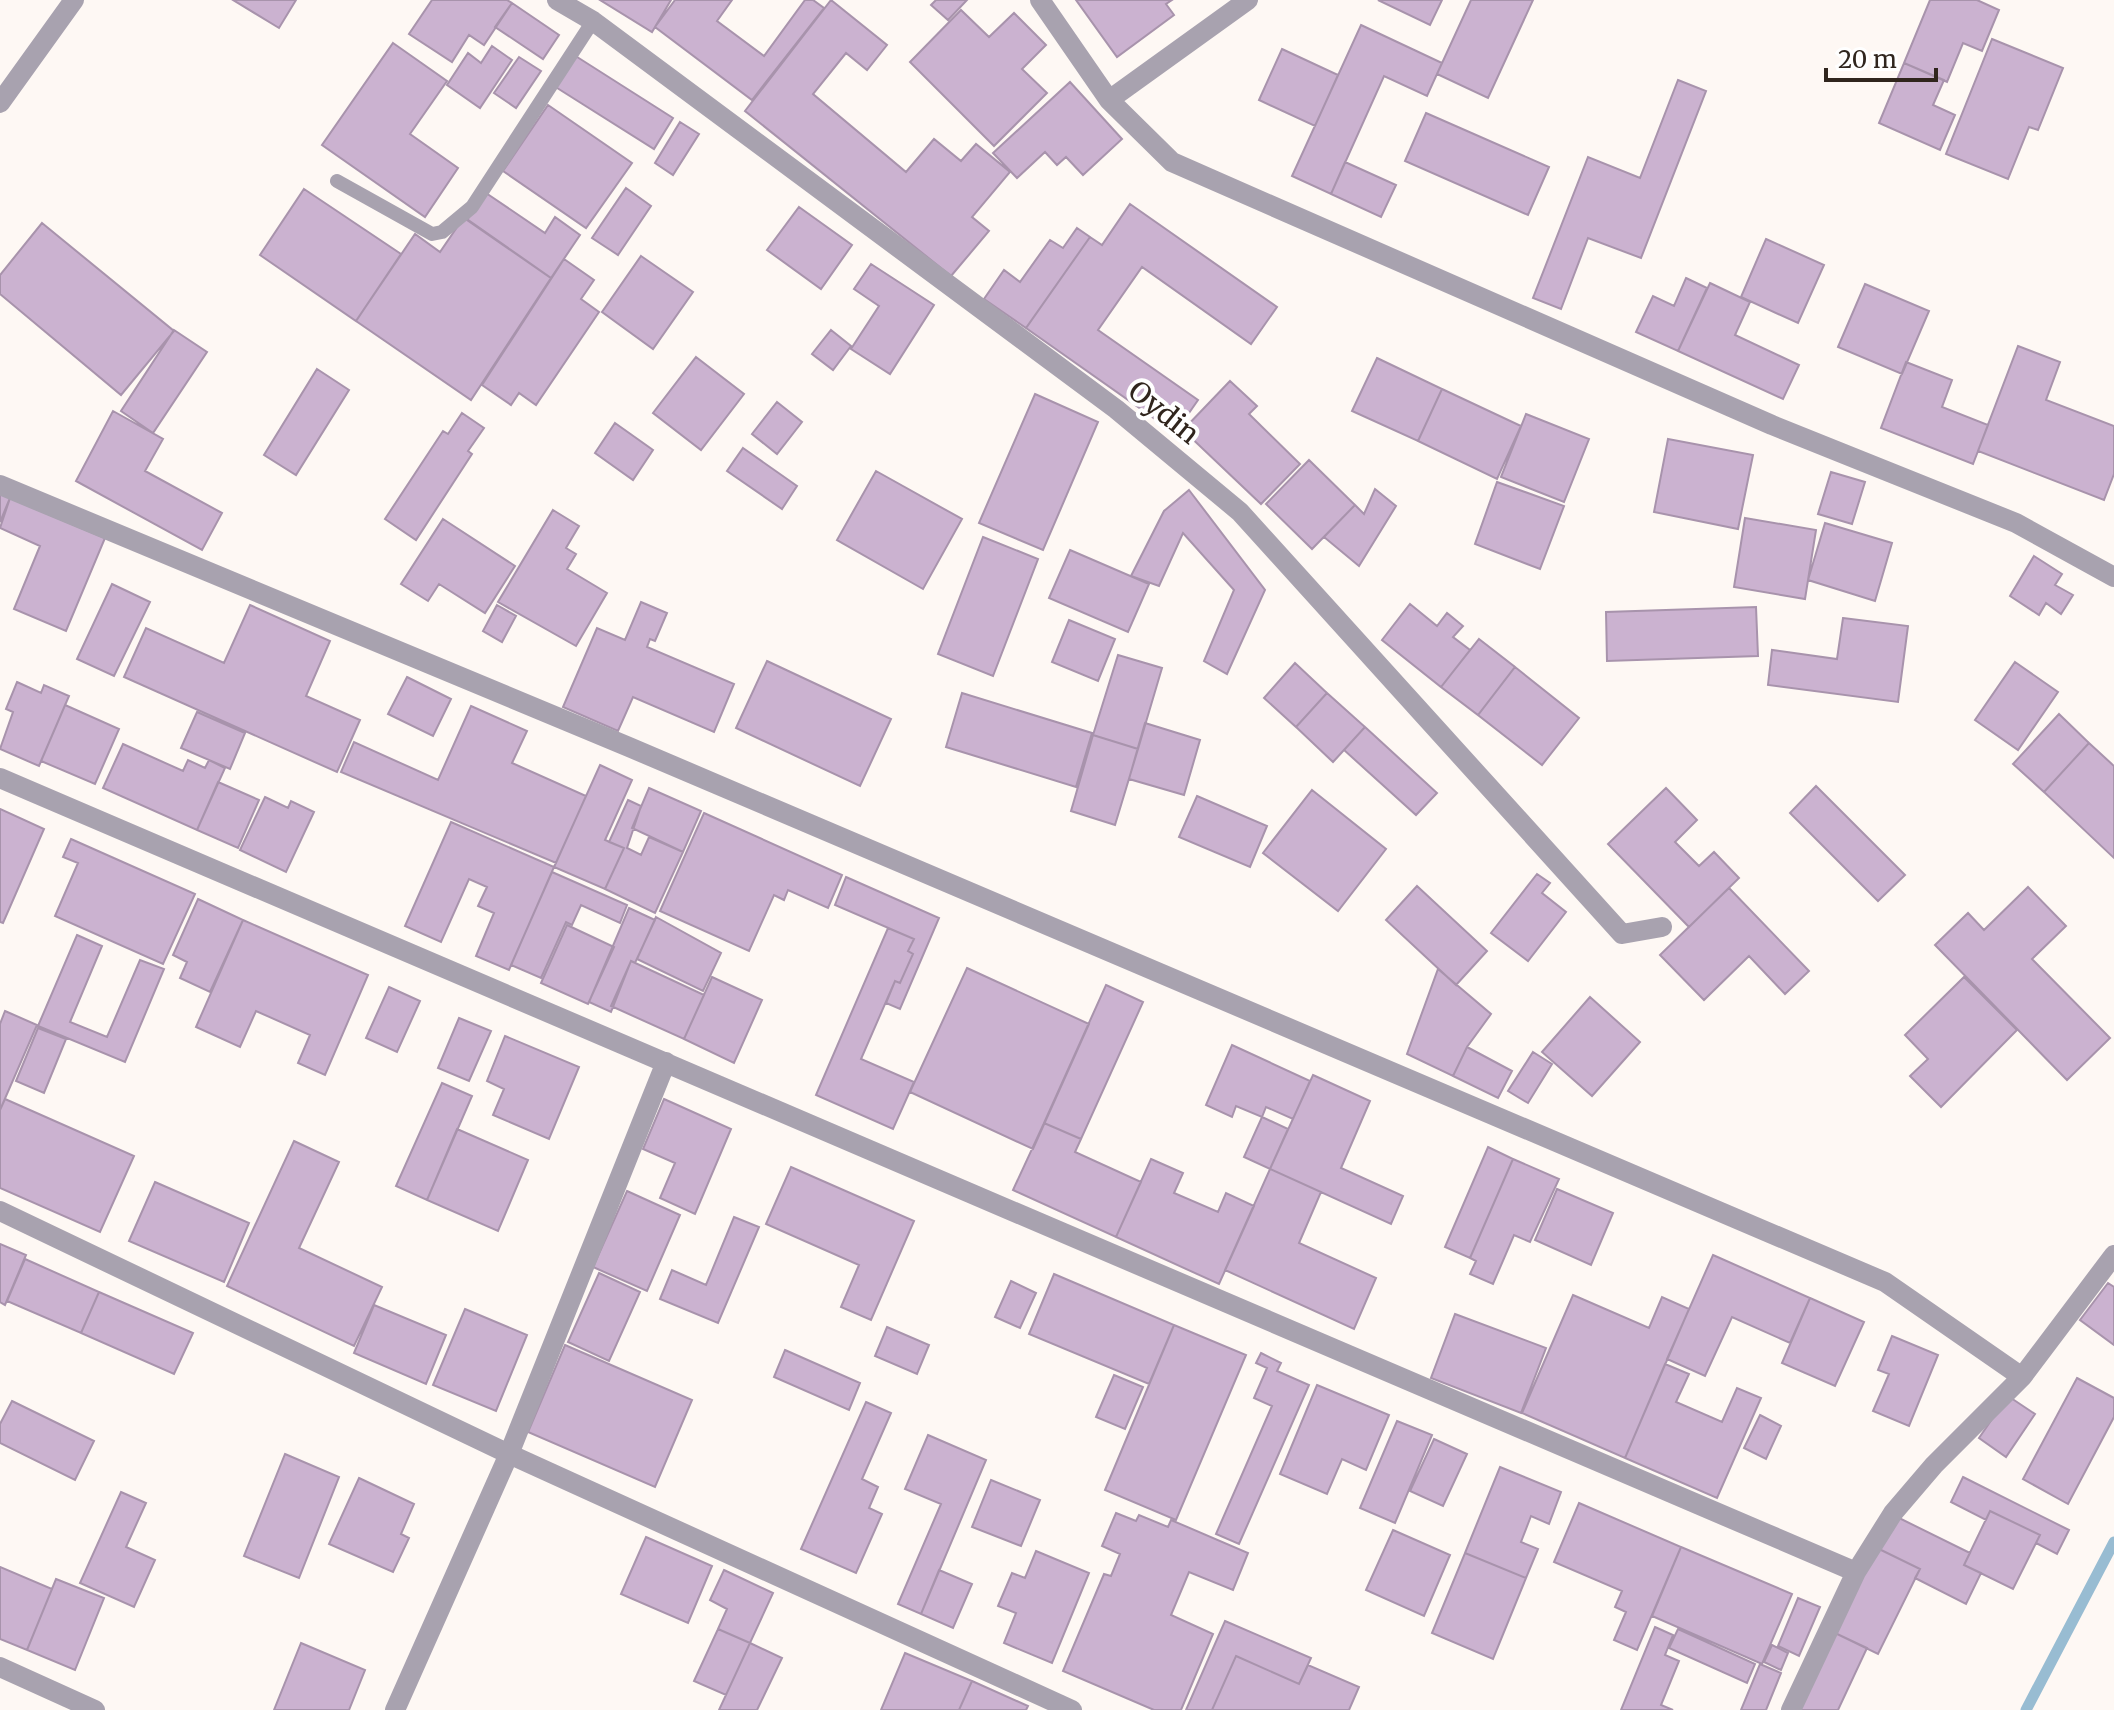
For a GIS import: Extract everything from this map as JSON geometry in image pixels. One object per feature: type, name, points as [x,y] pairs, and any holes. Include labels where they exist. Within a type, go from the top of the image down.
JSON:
[{"type":"street","points":[[0,103],[74,0]]},
{"type":"street","name":"Oydin","points":[[557,0],[593,21],[1116,409],[1240,512],[1622,934],[1662,927]]},
{"type":"street","points":[[1040,0],[1109,100],[1172,162],[1772,425],[2016,523],[2114,577]]},
{"type":"street","points":[[1109,100],[1248,0]]},
{"type":"street","points":[[0,485],[732,791],[1885,1282],[2022,1377]]},
{"type":"street","points":[[0,778],[1856,1572]]},
{"type":"street","points":[[395,1710],[509,1454],[666,1062]]},
{"type":"street","points":[[0,1211],[509,1454],[1072,1710]]},
{"type":"street","points":[[1791,1710],[1856,1572],[1903,1501],[2022,1377],[2114,1255]]},
{"type":"street","points":[[0,1667],[95,1710]]},
{"type":"lane","points":[[337,181],[432,234],[442,232],[472,207],[593,21]]},
{"type":"building","points":[[233,0],[296,0],[279,28]]},
{"type":"building","points":[[432,0],[507,0],[512,3],[484,45],[469,35],[452,62],[409,34]]},
{"type":"building","points":[[600,0],[671,0],[652,32]]},
{"type":"building","points":[[675,0],[732,0],[717,21],[764,56],[805,0],[813,0],[824,8],[752,100],[655,27]]},
{"type":"building","points":[[831,0],[887,45],[867,70],[846,53],[813,94],[906,172],[934,139],[961,161],[976,144],[1010,172],[972,217],[989,231],[951,276],[745,111]]},
{"type":"building","points":[[936,0],[967,0],[948,20],[931,5]]},
{"type":"building","points":[[1076,0],[1172,0],[1166,4],[1174,15],[1117,57]]},
{"type":"building","points":[[1378,0],[1442,0],[1430,25]]},
{"type":"building","points":[[1471,0],[1533,0],[1488,98],[1437,74]]},
{"type":"building","points":[[1930,0],[1977,0],[1999,10],[1982,51],[1963,43],[1947,82],[1904,63]]},
{"type":"building","points":[[512,3],[559,35],[543,59],[495,27]]},
{"type":"building","points":[[961,10],[989,37],[1014,13],[1046,45],[1022,69],[1047,93],[994,146],[910,62]]},
{"type":"building","points":[[1361,25],[1442,63],[1427,96],[1384,76],[1331,194],[1292,176]]},
{"type":"building","points":[[1992,39],[2063,68],[2038,130],[2029,127],[2008,179],[1946,154]]},
{"type":"building","points":[[393,43],[447,81],[410,134],[458,168],[425,217],[322,145]]},
{"type":"building","points":[[492,46],[512,60],[480,108],[447,85],[468,53],[481,63]]},
{"type":"building","points":[[1282,49],[1338,75],[1315,126],[1259,100]]},
{"type":"building","points":[[574,55],[673,118],[654,149],[554,86]]},
{"type":"building","points":[[519,57],[541,71],[516,108],[494,93]]},
{"type":"building","points":[[1904,63],[1944,80],[1933,105],[1955,115],[1940,150],[1879,123]]},
{"type":"building","points":[[1678,80],[1706,91],[1641,258],[1588,238],[1561,309],[1533,298],[1588,157],[1640,178]]},
{"type":"building","points":[[1070,82],[1122,139],[1083,175],[1066,157],[1057,165],[1045,152],[1017,178],[993,153]]},
{"type":"building","points":[[548,105],[632,163],[586,228],[503,171]]},
{"type":"building","points":[[1426,113],[1549,167],[1528,215],[1405,161]]},
{"type":"building","points":[[680,122],[699,134],[673,175],[655,163]]},
{"type":"building","points":[[1345,162],[1396,185],[1381,217],[1331,194]]},
{"type":"building","points":[[626,188],[651,206],[618,255],[592,238]]},
{"type":"building","points":[[304,189],[401,254],[356,321],[260,255]]},
{"type":"building","points":[[486,193],[545,233],[555,217],[580,235],[551,278],[467,220]]},
{"type":"building","points":[[1130,204],[1277,307],[1251,344],[1142,267],[1098,330],[1198,400],[1175,433],[1026,328],[1090,237],[1102,245]]},
{"type":"building","points":[[799,207],[852,245],[821,289],[767,250]]},
{"type":"building","points":[[464,217],[551,278],[471,400],[356,321],[415,234],[440,252]]},
{"type":"building","points":[[42,223],[174,331],[121,395],[0,294],[0,275]]},
{"type":"building","points":[[1077,228],[1090,237],[1026,328],[984,299],[1004,270],[1020,282],[1050,240],[1063,248]]},
{"type":"building","points":[[1766,239],[1824,265],[1798,323],[1741,297]]},
{"type":"building","points":[[641,256],[693,292],[653,349],[602,312]]},
{"type":"building","points":[[564,259],[594,280],[581,299],[599,312],[536,405],[519,393],[511,405],[482,385]]},
{"type":"building","points":[[871,264],[934,305],[890,374],[851,349],[879,306],[854,289]]},
{"type":"building","points":[[1686,278],[1707,288],[1678,351],[1636,332],[1653,296],[1674,306]]},
{"type":"building","points":[[1710,283],[1750,302],[1735,335],[1799,365],[1783,399],[1678,351]]},
{"type":"building","points":[[1865,284],[1929,311],[1902,374],[1838,347]]},
{"type":"building","points":[[174,330],[207,352],[153,433],[121,411]]},
{"type":"building","points":[[831,330],[851,346],[833,370],[812,354]]},
{"type":"building","points":[[2018,346],[2060,362],[2046,400],[2114,426],[2114,474],[2104,500],[1978,451]]},
{"type":"building","points":[[696,357],[744,394],[701,450],[653,413]]},
{"type":"building","points":[[1377,358],[1442,389],[1418,441],[1352,411]]},
{"type":"building","points":[[1906,362],[1952,380],[1942,407],[1988,425],[1973,464],[1881,428]]},
{"type":"building","points":[[317,369],[349,390],[296,475],[264,455]]},
{"type":"building","points":[[1230,381],[1257,406],[1249,414],[1300,464],[1261,504],[1183,430]]},
{"type":"building","points":[[1442,389],[1521,426],[1497,479],[1418,441]]},
{"type":"building","points":[[1035,394],[1098,422],[1043,550],[979,523]]},
{"type":"building","points":[[777,402],[802,422],[777,454],[752,434]]},
{"type":"building","points":[[113,411],[163,439],[145,471],[222,513],[202,550],[76,481]]},
{"type":"building","points":[[462,413],[484,428],[468,451],[472,454],[416,540],[385,519],[443,431],[448,434]]},
{"type":"building","points":[[1526,414],[1589,439],[1564,502],[1501,477]]},
{"type":"building","points":[[615,423],[653,450],[633,480],[595,453]]},
{"type":"building","points":[[1668,439],[1753,455],[1738,529],[1654,512]]},
{"type":"building","points":[[743,448],[797,486],[782,509],[727,471]]},
{"type":"building","points":[[1309,460],[1355,505],[1312,549],[1266,504]]},
{"type":"building","points":[[876,471],[962,519],[923,589],[837,540]]},
{"type":"building","points":[[1831,472],[1865,482],[1852,524],[1818,514]]},
{"type":"building","points":[[1497,482],[1564,506],[1540,569],[1475,544]]},
{"type":"building","points":[[1375,489],[1396,506],[1359,566],[1324,537],[1355,505],[1364,514]]},
{"type":"building","points":[[1189,490],[1265,590],[1227,674],[1204,661],[1234,590],[1183,533],[1159,586],[1131,576],[1164,511]]},
{"type":"building","points":[[0,493],[10,498],[0,522]]},
{"type":"building","points":[[10,498],[105,538],[66,631],[14,609],[40,546],[0,528]]},
{"type":"building","points":[[553,510],[579,526],[566,548],[576,554],[567,569],[607,593],[576,646],[498,602]]},
{"type":"building","points":[[1745,518],[1816,530],[1805,599],[1734,587]]},
{"type":"building","points":[[443,519],[515,566],[485,613],[439,584],[428,601],[401,584]]},
{"type":"building","points":[[1825,523],[1892,543],[1875,601],[1808,580]]},
{"type":"building","points":[[983,537],[1038,559],[993,676],[938,654]]},
{"type":"building","points":[[1070,550],[1149,584],[1128,632],[1049,598]]},
{"type":"building","points":[[2034,556],[2062,574],[2055,585],[2073,595],[2061,614],[2046,603],[2039,615],[2010,596]]},
{"type":"building","points":[[112,584],[150,602],[114,676],[77,659]]},
{"type":"building","points":[[641,602],[667,613],[655,641],[650,639],[647,647],[734,684],[714,732],[633,697],[618,731],[563,707],[597,628],[625,640]]},
{"type":"building","points":[[1410,604],[1437,626],[1447,613],[1463,626],[1453,637],[1470,650],[1441,687],[1382,640]]},
{"type":"building","points":[[250,605],[330,641],[306,696],[360,720],[337,772],[124,677],[146,628],[224,663]]},
{"type":"building","points":[[497,605],[516,616],[502,642],[483,631]]},
{"type":"building","points":[[1756,607],[1758,656],[1607,661],[1606,612]]},
{"type":"building","points":[[1843,618],[1908,626],[1898,702],[1768,685],[1772,650],[1837,659]]},
{"type":"building","points":[[1069,620],[1115,639],[1098,681],[1052,662]]},
{"type":"building","points":[[1479,639],[1515,667],[1478,715],[1441,687]]},
{"type":"building","points":[[1118,655],[1162,668],[1138,749],[1093,735]]},
{"type":"building","points":[[767,661],[891,719],[860,786],[736,728]]},
{"type":"building","points":[[2015,662],[2058,692],[2018,750],[1975,720]]},
{"type":"building","points":[[1295,663],[1327,693],[1296,727],[1264,698]]},
{"type":"building","points":[[1515,667],[1579,718],[1542,765],[1478,715]]},
{"type":"building","points":[[407,677],[451,699],[433,736],[388,714]]},
{"type":"building","points":[[17,682],[41,693],[44,685],[69,696],[39,766],[0,749],[13,712],[6,709]]},
{"type":"building","points":[[962,693],[1092,733],[1076,787],[946,747]]},
{"type":"building","points":[[1327,693],[1365,727],[1333,762],[1296,727]]},
{"type":"building","points":[[65,705],[119,729],[95,784],[41,761]]},
{"type":"building","points":[[471,706],[527,731],[512,763],[586,796],[556,863],[341,772],[354,742],[438,780]]},
{"type":"building","points":[[197,712],[245,733],[230,769],[181,748]]},
{"type":"building","points":[[2059,714],[2089,743],[2044,792],[2013,764]]},
{"type":"building","points":[[1145,723],[1200,740],[1184,795],[1129,779]]},
{"type":"building","points":[[1365,727],[1437,793],[1416,815],[1344,750]]},
{"type":"building","points":[[1093,735],[1138,749],[1115,825],[1071,811]]},
{"type":"building","points":[[2089,743],[2114,766],[2114,858],[2044,792]]},
{"type":"building","points":[[123,744],[183,771],[188,760],[205,768],[209,760],[225,768],[197,830],[103,788]]},
{"type":"building","points":[[600,765],[632,780],[605,840],[624,848],[605,889],[554,867]]},
{"type":"building","points":[[218,782],[259,800],[238,848],[197,830]]},
{"type":"building","points":[[1816,786],[1905,875],[1878,901],[1790,813]]},
{"type":"building","points":[[649,788],[701,811],[683,852],[632,828]]},
{"type":"building","points":[[1666,788],[1697,820],[1675,842],[1699,866],[1714,852],[1739,878],[1689,927],[1608,844]]},
{"type":"building","points":[[1312,790],[1386,849],[1338,911],[1263,853]]},
{"type":"building","points":[[1197,796],[1267,826],[1250,867],[1179,837]]},
{"type":"building","points":[[265,797],[288,808],[291,801],[314,812],[286,872],[240,850]]},
{"type":"building","points":[[628,800],[641,806],[627,848],[641,855],[649,837],[683,852],[655,913],[605,889],[624,848],[609,842]]},
{"type":"building","points":[[0,809],[44,829],[3,923],[0,922]]},
{"type":"building","points":[[704,813],[842,875],[828,908],[788,890],[784,900],[774,895],[749,951],[660,911]]},
{"type":"building","points":[[451,822],[554,867],[509,970],[476,956],[494,913],[478,906],[487,887],[469,879],[441,942],[405,926]]},
{"type":"building","points":[[71,839],[195,894],[163,964],[55,916],[78,863],[63,857]]},
{"type":"building","points":[[552,872],[627,905],[620,923],[581,905],[572,925],[566,922],[541,978],[511,965]]},
{"type":"building","points":[[1537,874],[1550,883],[1542,893],[1566,912],[1528,961],[1491,933]]},
{"type":"building","points":[[846,877],[939,918],[900,1009],[886,1003],[895,981],[900,983],[913,954],[908,951],[914,939],[835,905]]},
{"type":"building","points":[[1417,886],[1487,951],[1456,985],[1386,920]]},
{"type":"building","points":[[2028,887],[2066,926],[2032,959],[2110,1038],[2067,1080],[1935,945],[1968,913],[1984,930]]},
{"type":"building","points":[[1729,888],[1809,971],[1785,994],[1749,956],[1704,1000],[1660,955]]},
{"type":"building","points":[[198,899],[243,920],[210,992],[180,978],[187,962],[173,955]]},
{"type":"building","points":[[629,908],[655,920],[635,963],[631,961],[611,1012],[589,1002]]},
{"type":"building","points":[[656,917],[721,953],[703,991],[637,959]]},
{"type":"building","points":[[243,920],[368,975],[325,1075],[298,1063],[310,1035],[256,1011],[240,1047],[196,1027]]},
{"type":"building","points":[[567,925],[614,947],[588,1004],[541,983]]},
{"type":"building","points":[[888,928],[914,939],[908,951],[913,954],[900,983],[895,981],[861,1059],[914,1082],[893,1129],[816,1095]]},
{"type":"building","points":[[77,935],[102,946],[70,1022],[107,1037],[140,960],[164,969],[125,1062],[38,1026]]},
{"type":"building","points":[[631,961],[704,995],[684,1039],[611,1006]]},
{"type":"building","points":[[967,968],[1089,1024],[1033,1149],[910,1092]]},
{"type":"building","points":[[1438,969],[1491,1014],[1467,1047],[1453,1076],[1407,1054]]},
{"type":"building","points":[[712,977],[762,1000],[734,1063],[684,1039]]},
{"type":"building","points":[[1964,977],[2017,1030],[1941,1107],[1910,1076],[1928,1059],[1905,1035]]},
{"type":"building","points":[[1106,985],[1143,1002],[1081,1139],[1044,1123]]},
{"type":"building","points":[[389,987],[420,1001],[397,1052],[366,1038]]},
{"type":"building","points":[[1590,997],[1640,1042],[1592,1096],[1542,1052]]},
{"type":"building","points":[[5,1011],[37,1025],[0,1110],[0,1024]]},
{"type":"building","points":[[459,1018],[491,1031],[469,1081],[438,1068]]},
{"type":"building","points":[[38,1028],[66,1039],[44,1093],[16,1081]]},
{"type":"building","points":[[505,1036],[579,1067],[549,1139],[493,1115],[504,1089],[487,1081]]},
{"type":"building","points":[[1232,1045],[1310,1081],[1293,1119],[1266,1107],[1262,1117],[1236,1106],[1232,1117],[1206,1105]]},
{"type":"building","points":[[1467,1047],[1512,1071],[1498,1098],[1453,1076]]},
{"type":"building","points":[[1533,1052],[1552,1064],[1528,1103],[1508,1091]]},
{"type":"building","points":[[1313,1075],[1370,1101],[1341,1168],[1403,1196],[1391,1224],[1270,1169]]},
{"type":"building","points":[[442,1083],[472,1096],[427,1200],[396,1186]]},
{"type":"building","points":[[5,1099],[134,1156],[100,1232],[0,1188],[0,1110]]},
{"type":"building","points":[[664,1099],[731,1129],[695,1214],[660,1198],[675,1163],[643,1149]]},
{"type":"building","points":[[1262,1117],[1288,1129],[1270,1169],[1244,1157]]},
{"type":"building","points":[[1044,1123],[1081,1139],[1075,1152],[1141,1182],[1116,1237],[1013,1190]]},
{"type":"building","points":[[457,1129],[528,1160],[498,1231],[427,1200]]},
{"type":"building","points":[[294,1141],[339,1162],[299,1248],[382,1287],[354,1346],[227,1286]]},
{"type":"building","points":[[1488,1147],[1513,1159],[1470,1258],[1445,1247]]},
{"type":"building","points":[[1151,1159],[1183,1173],[1174,1193],[1218,1212],[1226,1193],[1254,1206],[1219,1284],[1116,1237]]},
{"type":"building","points":[[1513,1159],[1559,1179],[1530,1242],[1514,1235],[1493,1284],[1470,1274],[1476,1261],[1470,1258]]},
{"type":"building","points":[[791,1167],[914,1221],[871,1320],[841,1307],[859,1265],[766,1224]]},
{"type":"building","points":[[1270,1169],[1321,1192],[1299,1243],[1376,1278],[1354,1329],[1225,1270]]},
{"type":"building","points":[[155,1182],[249,1223],[224,1282],[129,1241]]},
{"type":"building","points":[[1557,1189],[1613,1213],[1591,1265],[1535,1240]]},
{"type":"building","points":[[627,1191],[680,1215],[647,1291],[593,1267]]},
{"type":"building","points":[[734,1217],[759,1227],[718,1323],[660,1299],[672,1270],[706,1285]]},
{"type":"building","points":[[0,1244],[26,1255],[5,1305],[0,1302]]},
{"type":"building","points":[[1713,1255],[1810,1298],[1790,1343],[1732,1317],[1705,1376],[1667,1359]]},
{"type":"building","points":[[25,1259],[99,1292],[81,1333],[7,1301]]},
{"type":"building","points":[[599,1273],[640,1292],[609,1361],[568,1342]]},
{"type":"building","points":[[1054,1274],[1174,1325],[1149,1384],[1029,1334]]},
{"type":"building","points":[[1011,1281],[1036,1293],[1020,1328],[995,1317]]},
{"type":"building","points":[[2108,1283],[2114,1287],[2114,1345],[2080,1320]]},
{"type":"building","points":[[99,1292],[193,1333],[174,1374],[81,1333]]},
{"type":"building","points":[[1573,1295],[1649,1328],[1662,1297],[1689,1309],[1625,1458],[1522,1413]]},
{"type":"building","points":[[1810,1298],[1864,1322],[1835,1386],[1782,1363]]},
{"type":"building","points":[[374,1305],[446,1335],[426,1384],[354,1353]]},
{"type":"building","points":[[465,1309],[527,1335],[496,1411],[433,1385]]},
{"type":"building","points":[[1455,1314],[1546,1348],[1521,1413],[1431,1378]]},
{"type":"building","points":[[1174,1325],[1246,1355],[1176,1520],[1105,1490]]},
{"type":"building","points":[[887,1327],[929,1345],[917,1374],[875,1356]]},
{"type":"building","points":[[1892,1336],[1938,1355],[1909,1426],[1873,1411],[1889,1374],[1878,1370]]},
{"type":"building","points":[[565,1345],[692,1400],[655,1487],[528,1432]]},
{"type":"building","points":[[785,1350],[860,1383],[849,1410],[774,1377]]},
{"type":"building","points":[[1261,1353],[1281,1363],[1277,1371],[1309,1385],[1239,1544],[1216,1534],[1272,1406],[1254,1398],[1267,1368],[1256,1363]]},
{"type":"building","points":[[1665,1364],[1689,1374],[1676,1402],[1722,1422],[1737,1388],[1761,1398],[1717,1498],[1625,1458]]},
{"type":"building","points":[[1114,1375],[1143,1387],[1125,1429],[1096,1417]]},
{"type":"building","points":[[2077,1378],[2114,1398],[2114,1417],[2068,1504],[2023,1479]]},
{"type":"building","points":[[1317,1385],[1389,1415],[1366,1470],[1342,1459],[1327,1494],[1280,1474]]},
{"type":"building","points":[[2008,1396],[2035,1414],[2006,1457],[1979,1438]]},
{"type":"building","points":[[12,1401],[94,1441],[75,1480],[0,1443],[0,1424]]},
{"type":"building","points":[[866,1402],[891,1413],[862,1479],[878,1487],[869,1508],[882,1514],[856,1573],[801,1549]]},
{"type":"building","points":[[1760,1415],[1781,1426],[1766,1459],[1744,1448]]},
{"type":"building","points":[[1397,1421],[1432,1435],[1395,1523],[1360,1508]]},
{"type":"building","points":[[928,1435],[986,1460],[921,1614],[898,1604],[941,1504],[905,1489]]},
{"type":"building","points":[[1434,1439],[1467,1454],[1443,1506],[1410,1491]]},
{"type":"building","points":[[285,1454],[339,1477],[299,1578],[244,1556]]},
{"type":"building","points":[[1500,1467],[1561,1492],[1549,1524],[1531,1516],[1521,1542],[1538,1549],[1526,1578],[1465,1553]]},
{"type":"building","points":[[1963,1477],[2069,1530],[2057,1554],[2036,1543],[2040,1535],[1990,1511],[1986,1520],[1951,1502]]},
{"type":"building","points":[[359,1478],[414,1504],[401,1534],[409,1538],[393,1572],[329,1544]]},
{"type":"building","points":[[991,1480],[1040,1500],[1021,1546],[972,1527]]},
{"type":"building","points":[[121,1492],[146,1503],[126,1547],[155,1560],[134,1607],[80,1583]]},
{"type":"building","points":[[1579,1503],[1681,1547],[1637,1650],[1614,1640],[1626,1612],[1615,1607],[1622,1591],[1554,1562]]},
{"type":"building","points":[[1990,1511],[2040,1535],[2013,1589],[1964,1565]]},
{"type":"building","points":[[1116,1513],[1136,1521],[1139,1515],[1168,1527],[1171,1520],[1248,1553],[1233,1590],[1189,1572],[1171,1615],[1213,1634],[1181,1710],[1154,1710],[1063,1671],[1104,1574],[1111,1576],[1120,1554],[1102,1546]]},
{"type":"building","points":[[1893,1515],[1970,1553],[1964,1565],[1981,1573],[1966,1604],[1915,1578],[1920,1569],[1877,1548]]},
{"type":"building","points":[[1393,1530],[1450,1555],[1424,1616],[1366,1590]]},
{"type":"building","points":[[646,1537],[712,1566],[688,1623],[621,1594]]},
{"type":"building","points":[[1681,1547],[1792,1594],[1762,1664],[1652,1616]]},
{"type":"building","points":[[1877,1548],[1920,1569],[1878,1654],[1835,1633]]},
{"type":"building","points":[[1036,1551],[1089,1573],[1052,1663],[1004,1643],[1016,1613],[998,1606],[1012,1573],[1025,1578]]},
{"type":"building","points":[[1465,1553],[1526,1578],[1493,1659],[1432,1633]]},
{"type":"building","points":[[0,1567],[52,1589],[27,1650],[0,1639]]},
{"type":"building","points":[[724,1570],[773,1593],[750,1643],[718,1629],[727,1609],[710,1600]]},
{"type":"building","points":[[939,1570],[972,1584],[953,1628],[921,1614]]},
{"type":"building","points":[[56,1579],[104,1598],[75,1670],[27,1650]]},
{"type":"building","points":[[1798,1598],[1820,1607],[1799,1656],[1778,1646]]},
{"type":"building","points":[[1225,1621],[1311,1658],[1299,1684],[1236,1656],[1212,1710],[1186,1710]]},
{"type":"building","points":[[1655,1627],[1673,1635],[1665,1655],[1679,1661],[1661,1705],[1673,1710],[1621,1710]]},
{"type":"building","points":[[718,1629],[750,1643],[726,1695],[694,1681]]},
{"type":"building","points":[[1678,1629],[1755,1664],[1747,1683],[1669,1648]]},
{"type":"building","points":[[1835,1633],[1867,1648],[1838,1710],[1799,1710]]},
{"type":"building","points":[[301,1643],[365,1670],[349,1710],[274,1710]]},
{"type":"building","points":[[750,1643],[782,1658],[757,1710],[719,1710]]},
{"type":"building","points":[[1772,1645],[1788,1653],[1781,1670],[1764,1662]]},
{"type":"building","points":[[905,1653],[972,1681],[959,1710],[881,1710]]},
{"type":"building","points":[[1236,1656],[1299,1684],[1308,1665],[1359,1687],[1349,1710],[1212,1710]]},
{"type":"building","points":[[1760,1664],[1781,1673],[1766,1710],[1741,1710]]},
{"type":"building","points":[[972,1681],[1028,1706],[1026,1710],[959,1710]]},
{"type":"waterway","points":[[2026,1710],[2114,1542]]}]
